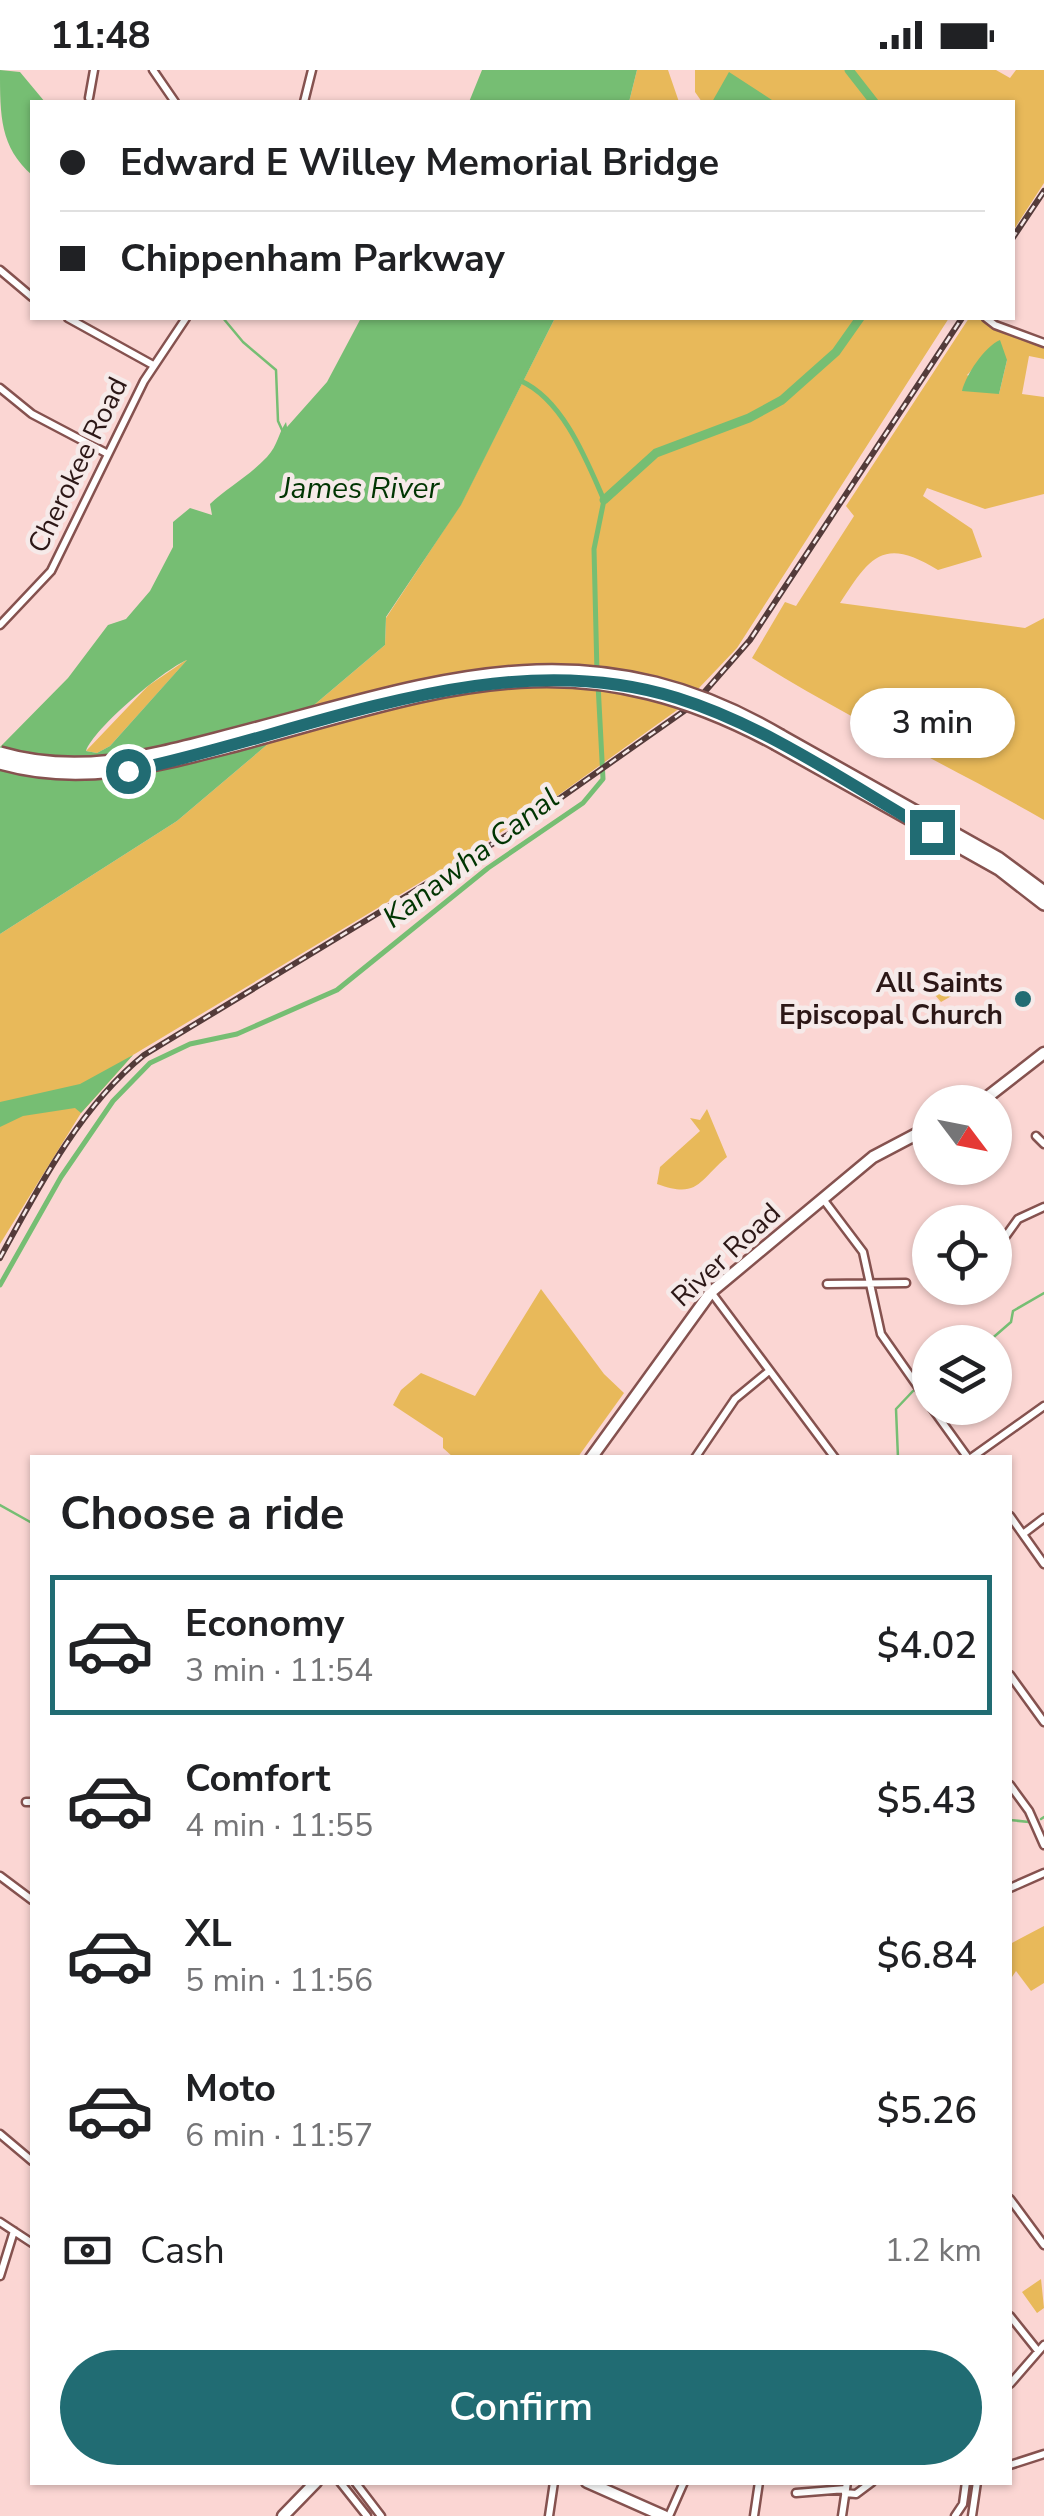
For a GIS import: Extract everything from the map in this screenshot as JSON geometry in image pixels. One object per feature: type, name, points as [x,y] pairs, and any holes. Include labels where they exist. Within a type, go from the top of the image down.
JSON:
[{"type":"highway","points":[[0,753],[64,765],[126,761],[464,677],[542,668],[608,672],[666,684],[727,706],[992,865],[1044,904]]},
{"type":"highway","points":[[0,762],[67,774],[128,771],[460,688],[535,678],[590,680],[654,691],[706,708],[778,740],[1006,863],[1044,892]]},
{"type":"main road","points":[[1003,1085],[1044,1054]]},
{"type":"main road","name":"River Road","points":[[593,1455],[712,1292],[883,1150],[912,1136]]},
{"type":"main road","points":[[283,2516],[313,2485]]},
{"type":"main road","points":[[594,2485],[667,2516]]},
{"type":"street","points":[[89,98],[94,70]]},
{"type":"street","points":[[153,70],[174,100]]},
{"type":"street","points":[[304,100],[312,70]]},
{"type":"street","points":[[0,270],[30,295]]},
{"type":"street","points":[[72,320],[153,365]]},
{"type":"street","name":"Cherokee Road","points":[[0,626],[48,576],[153,365],[185,320]]},
{"type":"street","points":[[988,320],[1044,343]]},
{"type":"street","points":[[0,388],[32,414],[108,454]]},
{"type":"street","points":[[1036,1136],[1044,1144]]},
{"type":"street","points":[[822,1198],[860,1247],[882,1334],[912,1378]]},
{"type":"street","points":[[1012,1227],[1018,1219],[1044,1208]]},
{"type":"street","points":[[827,1284],[906,1283]]},
{"type":"street","points":[[712,1292],[833,1455]]},
{"type":"street","points":[[697,1455],[735,1399],[769,1371]]},
{"type":"street","points":[[974,1455],[1044,1406]]},
{"type":"street","points":[[945,1425],[968,1455]]},
{"type":"street","points":[[1023,1534],[1044,1518]]},
{"type":"street","points":[[1012,1519],[1044,1564]]},
{"type":"street","points":[[1012,1678],[1044,1722]]},
{"type":"street","points":[[1012,1788],[1029,1811],[1044,1845]]},
{"type":"street","points":[[1012,1887],[1044,1873]]},
{"type":"street","points":[[0,1876],[30,1898]]},
{"type":"street","points":[[0,2134],[30,2159]]},
{"type":"street","points":[[1012,2202],[1044,2244]]},
{"type":"street","points":[[0,2222],[30,2242]]},
{"type":"street","points":[[0,2276],[14,2231]]},
{"type":"street","points":[[1012,2318],[1041,2348],[1012,2382]]},
{"type":"street","points":[[1012,2464],[1044,2454]]},
{"type":"street","points":[[342,2485],[366,2516]]},
{"type":"street","points":[[357,2485],[381,2516]]},
{"type":"street","points":[[549,2516],[554,2485]]},
{"type":"street","points":[[667,2516],[682,2485]]},
{"type":"street","points":[[754,2516],[759,2485]]},
{"type":"street","points":[[796,2493],[846,2488],[856,2494],[868,2485]]},
{"type":"street","points":[[955,2516],[963,2504],[966,2485]]},
{"type":"street","points":[[972,2516],[977,2485]]},
{"type":"street","points":[[842,2516],[846,2488]]},
{"type":"shaded area","points":[[637,70],[668,70],[678,100],[630,100]]},
{"type":"shaded area","points":[[695,70],[996,70],[1010,78],[1016,70],[1044,70],[1044,183],[1015,228],[1015,100],[701,100],[695,92]]},
{"type":"shaded area","points":[[554,320],[948,320],[737,648],[680,708],[553,799],[461,858],[133,1055],[81,1113],[0,1244],[0,934],[177,821],[385,645],[386,618],[461,504]]},
{"type":"shaded area","points":[[968,320],[984,320],[996,330],[1044,346],[1044,359],[1029,356],[1022,394],[1044,397],[1044,494],[985,509],[927,488],[923,496],[972,529],[982,557],[938,570],[904,554],[891,553],[870,563],[840,603],[1025,628],[1044,618],[1044,820],[752,658],[785,602],[796,606],[854,516],[846,506]],"holes":[[[1007,360],[999,394],[967,375],[980,362]]]},
{"type":"shaded area","points":[[189,658],[110,746],[97,753],[86,751],[148,686]]},
{"type":"shaded area","points":[[954,974],[962,990],[941,1002],[928,987]]},
{"type":"shaded area","points":[[707,1109],[727,1157],[690,1188],[657,1184],[660,1167],[700,1131],[690,1118],[700,1120]]},
{"type":"shaded area","points":[[541,1289],[604,1374],[624,1393],[579,1455],[451,1455],[443,1448],[443,1438],[393,1405],[401,1390],[421,1373],[475,1396]]},
{"type":"shaded area","points":[[1044,1926],[1044,1983],[1031,1991],[1016,1971],[1012,1977],[1012,1943]]},
{"type":"shaded area","points":[[1041,2279],[1044,2308],[1037,2313],[1022,2292]]},
{"type":"water","points":[[0,70],[20,72],[43,100],[30,100],[30,173],[8,142],[0,102]]},
{"type":"water","points":[[482,70],[637,70],[630,100],[470,100]]},
{"type":"water","points":[[729,72],[772,100],[713,100]]},
{"type":"water","name":"James River","points":[[360,320],[554,320],[461,505],[386,617],[385,645],[177,821],[0,934],[0,747],[68,678],[108,625],[126,619],[150,591],[173,547],[173,522],[190,508],[212,515],[210,504],[267,457],[286,422],[287,427],[327,382]],"holes":[[[187,660],[110,746],[97,753],[86,751],[102,728],[162,675]]]},
{"type":"water","points":[[1000,340],[1007,360],[999,394],[962,391],[976,362]]},
{"type":"water","points":[[133,1055],[81,1113],[75,1108],[23,1116],[0,1127],[0,1102],[80,1084]]},
{"type":"waterway","points":[[849,70],[872,100]]},
{"type":"waterway","points":[[225,320],[276,370],[278,421],[283,432]]},
{"type":"waterway","points":[[604,500],[656,453],[749,418],[782,400],[836,352],[859,320]]},
{"type":"waterway","name":"Kanawha Canal","points":[[521,381],[536,390],[561,416],[604,500],[594,549],[597,673]]},
{"type":"waterway","name":"Kanawha Canal","points":[[0,1285],[61,1177],[113,1101],[150,1063],[190,1044],[237,1034],[337,990],[488,868],[583,803],[603,779],[598,684]]},
{"type":"waterway","points":[[1008,1325],[1013,1311],[1044,1293]]},
{"type":"waterway","points":[[898,1455],[896,1409],[912,1392]]},
{"type":"waterway","points":[[0,1505],[30,1522]]},
{"type":"waterway","points":[[1012,1820],[1029,1822]]},
{"type":"railway","points":[[1015,234],[1044,191]]},
{"type":"railway","points":[[0,1258],[81,1123],[144,1055],[512,832],[694,704],[750,640],[961,320]]},
{"type":"place","name":"All Saints Episcopal Church","points":[[1023,999]]},
{"type":"route","points":[[128,771],[460,688],[497,681],[575,678],[632,686],[706,708],[932,832]]}]
